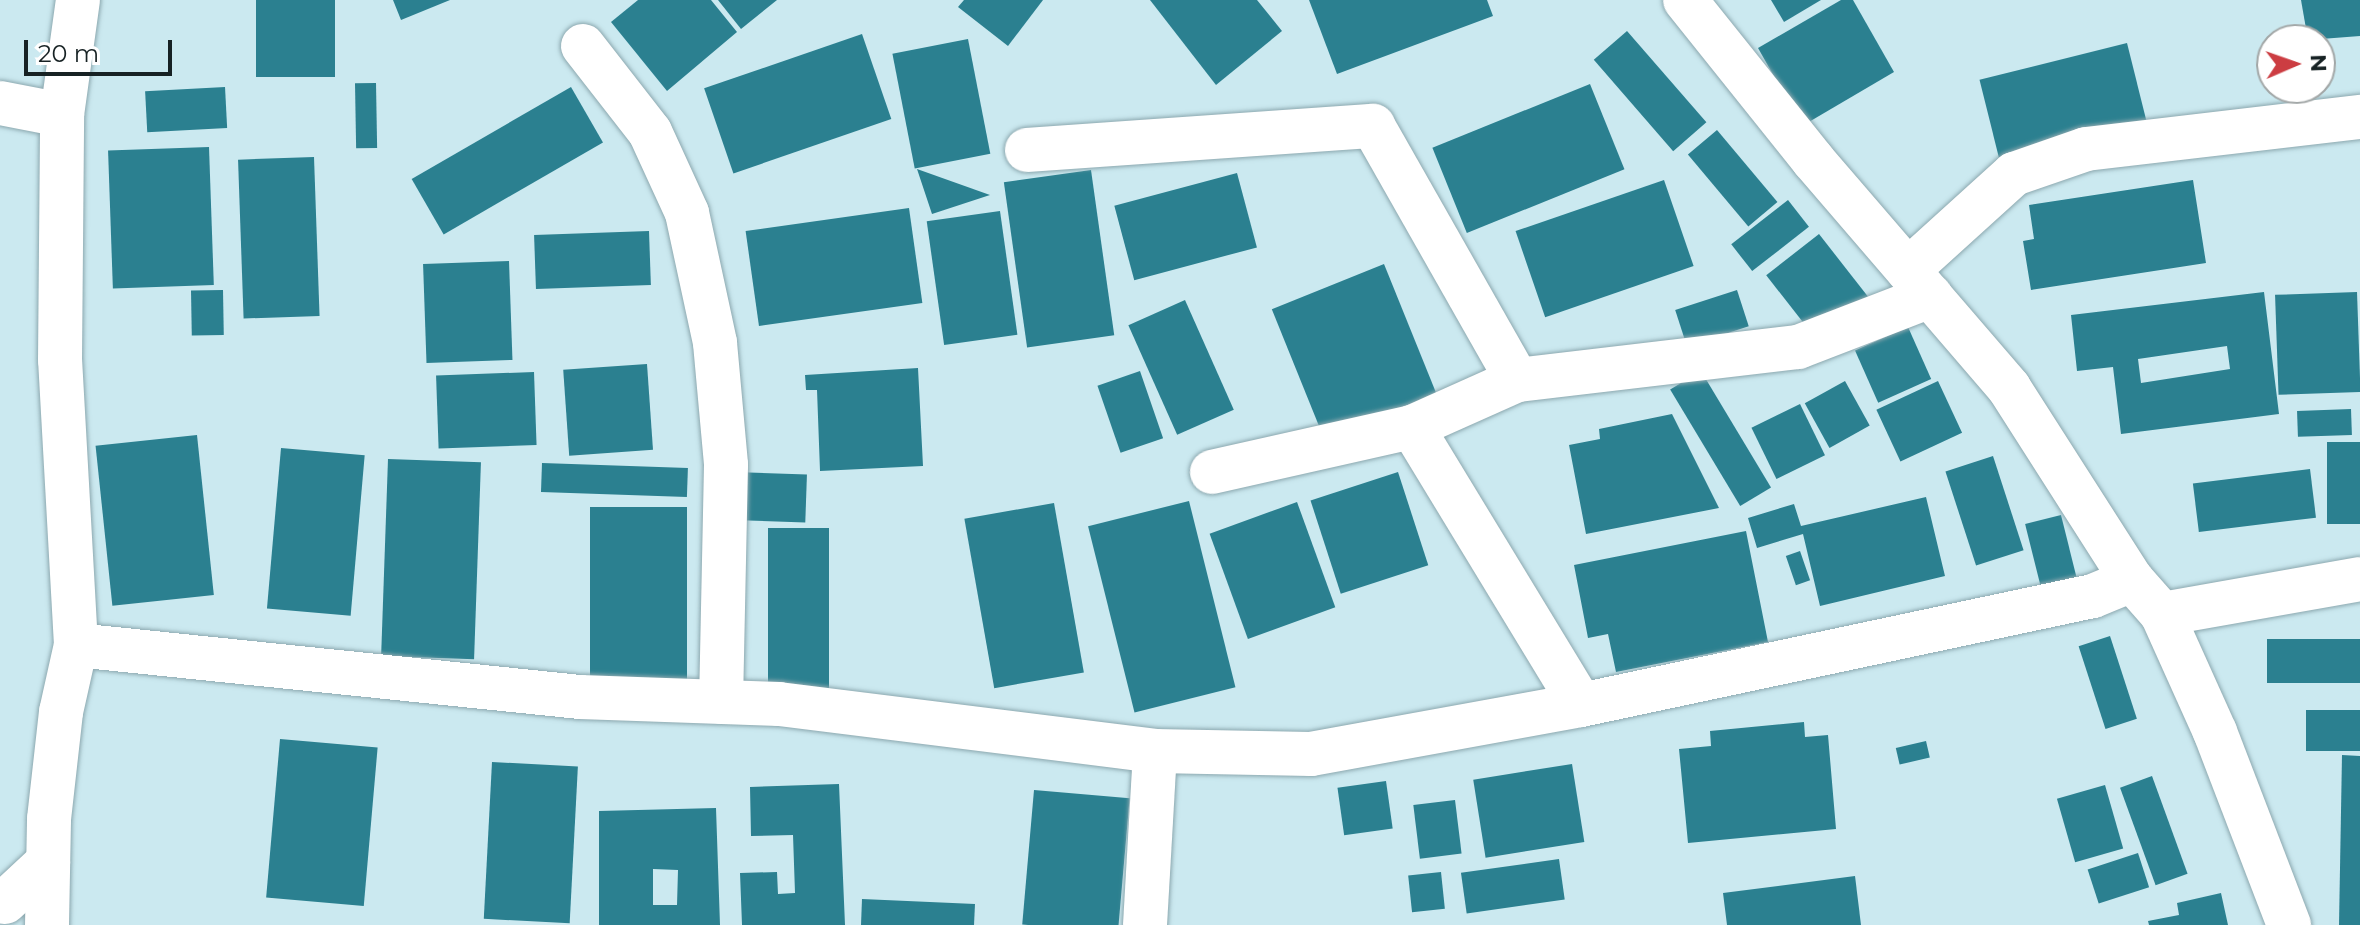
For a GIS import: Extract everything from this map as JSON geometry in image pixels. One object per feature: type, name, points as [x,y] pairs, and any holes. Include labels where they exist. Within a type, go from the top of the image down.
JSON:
[{"type":"street","points":[[47,925],[48,862],[61,712],[76,645],[60,360],[62,115],[78,0]]},
{"type":"street","points":[[1685,0],[2009,388],[2132,580],[2162,614],[2215,732],[2289,925]]},
{"type":"street","points":[[583,46],[650,132],[687,213],[703,285],[715,343],[726,465],[721,702]]},
{"type":"street","points":[[0,103],[62,115]]},
{"type":"street","points":[[1212,472],[1412,427],[1517,380],[1798,347],[1919,283],[2014,174],[2086,149],[2360,117]]},
{"type":"street","points":[[1027,150],[1373,126],[1517,380]]},
{"type":"street","points":[[1412,427],[1581,705]]},
{"type":"street","points":[[2162,614],[2360,579]]},
{"type":"street","points":[[76,645],[580,697],[779,704],[1155,751],[1311,754],[1581,705],[2093,596],[2132,580]]},
{"type":"street","points":[[1145,925],[1155,751]]},
{"type":"street","points":[[15,910],[48,862]]},
{"type":"building","points":[[256,0],[335,0],[335,77],[256,77]]},
{"type":"building","points":[[393,0],[450,0],[401,20]]},
{"type":"building","points":[[638,0],[711,0],[737,32],[667,91],[611,22]]},
{"type":"building","points":[[718,0],[777,0],[741,29]]},
{"type":"building","points":[[964,0],[1043,0],[1008,46],[958,7]]},
{"type":"building","points":[[1150,0],[1257,0],[1282,31],[1216,85]]},
{"type":"building","points":[[1309,0],[1487,0],[1493,16],[1337,74]]},
{"type":"building","points":[[1771,0],[1821,0],[1784,22]]},
{"type":"building","points":[[1841,0],[1853,0],[1894,72],[1802,126],[1758,48]]},
{"type":"building","points":[[2301,0],[2360,0],[2360,36],[2336,38],[2336,24],[2305,24]]},
{"type":"building","points":[[1627,31],[1706,122],[1673,151],[1594,60]]},
{"type":"building","points":[[862,34],[891,119],[733,173],[704,88]]},
{"type":"building","points":[[968,39],[990,154],[915,169],[892,54]]},
{"type":"building","points":[[2127,43],[2147,125],[2000,161],[1980,80]]},
{"type":"building","points":[[355,83],[376,83],[377,148],[356,148]]},
{"type":"building","points":[[1590,84],[1624,169],[1467,233],[1432,148]]},
{"type":"building","points":[[225,87],[227,128],[147,132],[145,91]]},
{"type":"building","points":[[571,87],[603,142],[444,234],[412,179]]},
{"type":"building","points":[[1717,130],[1777,202],[1748,226],[1688,154]]},
{"type":"building","points":[[209,147],[214,285],[113,288],[108,151]]},
{"type":"building","points":[[314,157],[320,316],[244,319],[238,160]]},
{"type":"building","points":[[917,169],[990,195],[932,214]]},
{"type":"building","points":[[1091,170],[1114,335],[1027,348],[1004,182]]},
{"type":"building","points":[[1237,173],[1257,247],[1134,280],[1114,206]]},
{"type":"building","points":[[1664,180],[1694,266],[1545,317],[1516,231]]},
{"type":"building","points":[[2193,180],[2206,263],[2031,290],[2023,241],[2034,239],[2029,205]]},
{"type":"building","points":[[1788,200],[1809,227],[1752,271],[1731,244]]},
{"type":"building","points":[[909,208],[922,303],[759,326],[746,231]]},
{"type":"building","points":[[1000,211],[1017,335],[944,345],[927,221]]},
{"type":"building","points":[[649,231],[651,285],[536,289],[534,235]]},
{"type":"building","points":[[1819,234],[1869,298],[1816,339],[1766,275]]},
{"type":"building","points":[[509,261],[512,360],[427,363],[423,264]]},
{"type":"building","points":[[1384,264],[1439,400],[1327,446],[1272,309]]},
{"type":"building","points":[[223,290],[224,335],[192,336],[191,291]]},
{"type":"building","points":[[1737,290],[1749,326],[1687,346],[1675,310]]},
{"type":"building","points":[[2264,292],[2279,414],[2121,434],[2113,367],[2077,371],[2071,315]],"holes":[[[2227,346],[2230,369],[2141,383],[2138,359]]]},
{"type":"building","points":[[2357,292],[2360,392],[2279,395],[2275,295]]},
{"type":"building","points":[[1185,300],[1234,410],[1177,435],[1128,325]]},
{"type":"building","points":[[1908,327],[1931,379],[1878,403],[1855,351]]},
{"type":"building","points":[[647,364],[653,450],[569,456],[563,370]]},
{"type":"building","points":[[918,368],[923,466],[820,471],[817,390],[806,390],[805,375]]},
{"type":"building","points":[[1140,371],[1163,438],[1121,453],[1097,386]]},
{"type":"building","points":[[1701,371],[1771,488],[1740,506],[1670,390]]},
{"type":"building","points":[[534,372],[537,445],[439,448],[436,375]]},
{"type":"building","points":[[1845,381],[1870,426],[1829,448],[1805,403]]},
{"type":"building","points":[[1938,381],[1962,433],[1900,461],[1876,410]]},
{"type":"building","points":[[1800,404],[1825,455],[1776,479],[1751,428]]},
{"type":"building","points":[[2351,409],[2352,435],[2298,437],[2297,411]]},
{"type":"building","points":[[1672,414],[1719,508],[1586,534],[1569,445],[1600,439],[1599,429]]},
{"type":"building","points":[[197,435],[214,595],[112,606],[96,446]]},
{"type":"building","points":[[2327,442],[2360,442],[2360,524],[2327,524]]},
{"type":"building","points":[[281,448],[365,455],[351,616],[267,608]]},
{"type":"building","points":[[1993,456],[2024,550],[1976,566],[1945,471]]},
{"type":"building","points":[[388,459],[481,462],[474,659],[381,656]]},
{"type":"building","points":[[542,463],[688,468],[687,497],[541,492]]},
{"type":"building","points":[[2310,469],[2316,518],[2199,532],[2193,483]]},
{"type":"building","points":[[734,472],[807,475],[805,523],[732,520]]},
{"type":"building","points":[[1398,472],[1428,565],[1341,594],[1311,500]]},
{"type":"building","points":[[1926,497],[1945,576],[1820,606],[1803,534],[1757,548],[1748,518],[1794,504],[1801,526]]},
{"type":"building","points":[[1189,501],[1235,687],[1135,712],[1088,526]]},
{"type":"building","points":[[1297,502],[1335,607],[1248,639],[1210,534]]},
{"type":"building","points":[[1054,503],[1084,672],[994,688],[964,519]]},
{"type":"building","points":[[590,507],[687,507],[687,684],[590,684]]},
{"type":"building","points":[[2061,515],[2078,582],[2042,591],[2025,524]]},
{"type":"building","points":[[768,528],[829,528],[829,692],[768,692]]},
{"type":"building","points":[[1746,531],[1768,642],[1616,672],[1608,634],[1588,638],[1574,565]]},
{"type":"building","points":[[1800,551],[1810,580],[1796,585],[1786,556]]},
{"type":"building","points":[[2110,636],[2137,719],[2105,729],[2079,646]]},
{"type":"building","points":[[2267,639],[2360,639],[2360,683],[2267,683]]},
{"type":"building","points":[[2306,710],[2360,710],[2360,751],[2306,751]]},
{"type":"building","points":[[1804,722],[1805,737],[1828,735],[1836,829],[1688,843],[1679,749],[1711,746],[1710,731]]},
{"type":"building","points":[[280,739],[378,748],[364,906],[266,897]]},
{"type":"building","points":[[1926,741],[1930,758],[1900,765],[1896,748]]},
{"type":"building","points":[[2342,755],[2360,756],[2360,925],[2339,925]]},
{"type":"building","points":[[492,762],[578,767],[570,923],[484,919]]},
{"type":"building","points":[[1572,764],[1584,842],[1486,858],[1473,780]]},
{"type":"building","points":[[2152,776],[2188,874],[2156,885],[2120,788]]},
{"type":"building","points":[[1386,781],[1393,829],[1344,835],[1337,788]]},
{"type":"building","points":[[839,784],[845,925],[742,925],[740,873],[777,872],[778,894],[795,893],[793,835],[751,836],[750,787]]},
{"type":"building","points":[[2105,785],[2123,848],[2075,862],[2057,799]]},
{"type":"building","points":[[1034,790],[1130,798],[1119,925],[1022,924]]},
{"type":"building","points":[[1455,800],[1462,854],[1420,859],[1413,805]]},
{"type":"building","points":[[716,808],[720,925],[599,925],[599,811]],"holes":[[[653,869],[678,870],[677,905],[653,905]]]},
{"type":"building","points":[[2138,853],[2149,887],[2099,904],[2088,869]]},
{"type":"building","points":[[1559,859],[1565,900],[1467,913],[1461,873]]},
{"type":"building","points":[[1441,872],[1445,909],[1412,912],[1408,875]]},
{"type":"building","points":[[1855,876],[1861,925],[1727,925],[1723,893]]},
{"type":"building","points":[[2221,893],[2228,925],[2149,925],[2148,921],[2179,915],[2177,903]]},
{"type":"building","points":[[862,899],[975,904],[974,925],[861,925]]}]
